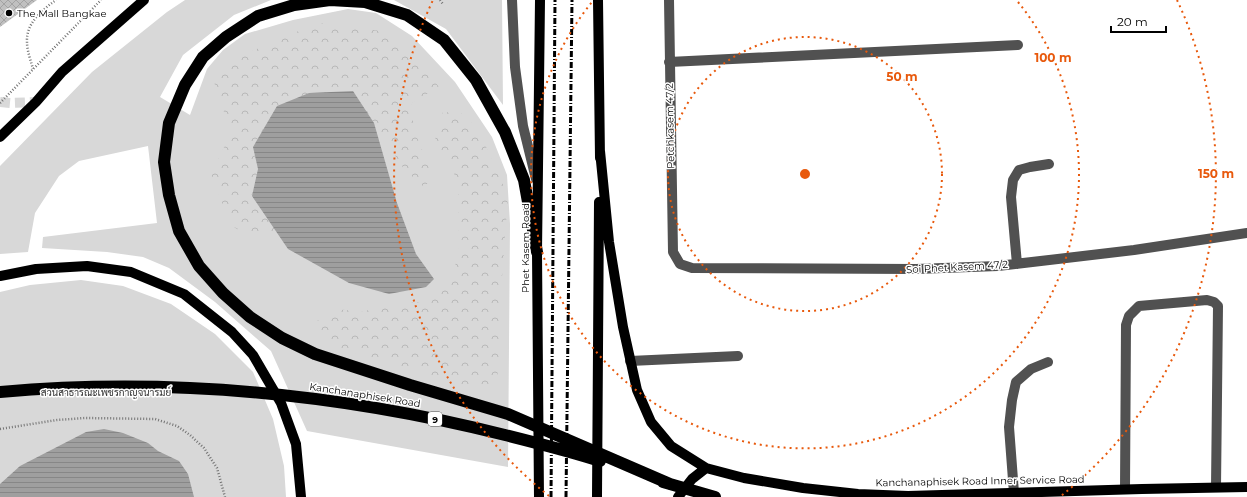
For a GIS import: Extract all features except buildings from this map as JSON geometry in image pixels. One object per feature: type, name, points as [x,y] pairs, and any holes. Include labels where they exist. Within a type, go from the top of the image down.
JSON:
[{"type":"highway","points":[[537,252],[524,180],[505,132],[476,80],[444,40],[407,15],[365,2],[330,0],[294,5],[258,16],[226,37],[203,56],[185,85],[169,123],[164,162],[169,195],[179,231],[199,266],[223,293],[256,321],[282,338],[315,354],[410,385],[508,414],[670,484]]},
{"type":"highway","name":"Kanchanaphisek Road","points":[[0,392],[65,388],[146,387],[221,390],[310,398],[387,409],[465,425],[535,443],[594,459],[715,497]]},
{"type":"main road","points":[[0,136],[36,102],[62,72],[144,0]]},
{"type":"main road","name":"Phet Kasem Road","points":[[539,497],[537,252],[540,0]]},
{"type":"main road","points":[[597,497],[600,151],[598,0]]},
{"type":"main road","name":"Kanchanaphisek Road Inner Service Road","points":[[600,151],[609,242],[623,326],[636,390],[651,422],[671,446],[706,468],[744,478],[802,488],[858,494],[908,496],[1125,489],[1247,487]]},
{"type":"main road","points":[[0,276],[36,269],[87,266],[131,272],[184,294],[232,332],[253,355],[281,403],[296,444],[300,497]]},
{"type":"main road","points":[[678,497],[692,479],[706,468]]},
{"type":"street","points":[[512,0],[515,67],[523,126],[538,185]]},
{"type":"street","name":"Petchkasem 47/2","points":[[669,0],[673,252]]},
{"type":"street","points":[[669,62],[1018,45]]},
{"type":"street","points":[[1017,264],[1012,197],[1013,180],[1019,170],[1049,164]]},
{"type":"street","name":"Soi Phet Kasem 47/2","points":[[673,252],[680,264],[692,268],[916,269],[1017,264],[1134,250],[1247,233]]},
{"type":"street","points":[[1125,489],[1126,325],[1129,316],[1140,306],[1207,300],[1214,302],[1218,306],[1216,487]]},
{"type":"street","points":[[630,361],[738,356]]},
{"type":"street","points":[[1014,493],[1009,427],[1016,382],[1031,369],[1048,362]]},
{"type":"path","points":[[33,70],[27,42],[30,26],[44,8],[56,0]]},
{"type":"path","points":[[0,103],[101,0]]},
{"type":"path","points":[[440,0],[443,4]]},
{"type":"path","points":[[0,429],[57,420],[85,418],[155,420],[177,426],[190,435],[204,448],[217,468],[225,497]]},
{"type":"green space","points":[[185,0],[271,0],[234,15],[183,55],[160,97],[190,115],[207,69],[223,50],[245,34],[293,20],[348,9],[376,13],[412,36],[455,82],[492,137],[507,175],[510,224],[508,467],[307,431],[271,351],[215,302],[169,268],[143,257],[107,252],[42,248],[43,237],[157,223],[148,146],[79,161],[59,176],[35,213],[28,252],[0,254],[0,166],[92,72],[167,12]]},
{"type":"green space","points":[[394,0],[502,0],[503,105],[446,29]]},
{"type":"green space","points":[[319,23],[389,32],[414,56],[439,87],[411,103],[414,130],[432,174],[425,188],[404,169],[352,91],[277,106],[253,147],[258,169],[252,196],[277,232],[254,237],[231,226],[211,174],[231,133],[214,82],[223,65],[271,42]]},
{"type":"green space","points":[[443,112],[461,113],[478,129],[508,196],[499,318],[501,360],[495,384],[471,387],[328,345],[309,326],[336,309],[364,312],[381,304],[424,302],[450,280],[459,254],[458,180],[434,143]]},
{"type":"green space","name":"สวนสาธารณะเพชรกาญจนารมย์","points":[[81,280],[123,286],[171,304],[215,334],[253,372],[273,419],[284,466],[286,497],[0,497],[0,292],[30,285]]},
{"type":"shaded area","points":[[353,91],[374,123],[397,203],[416,254],[434,279],[426,287],[389,294],[349,283],[288,249],[252,196],[258,169],[253,147],[277,106],[309,93]]},
{"type":"shaded area","points":[[104,429],[123,433],[148,443],[158,451],[179,461],[188,474],[194,497],[0,497],[0,484],[20,466],[86,432]]},
{"type":"tunnel","points":[[0,102],[36,102]]},
{"type":"railway","points":[[551,497],[555,0]]},
{"type":"railway","points":[[566,497],[572,0]]},
{"type":"place","name":"The Mall Bangkae","points":[[9,13]]}]
